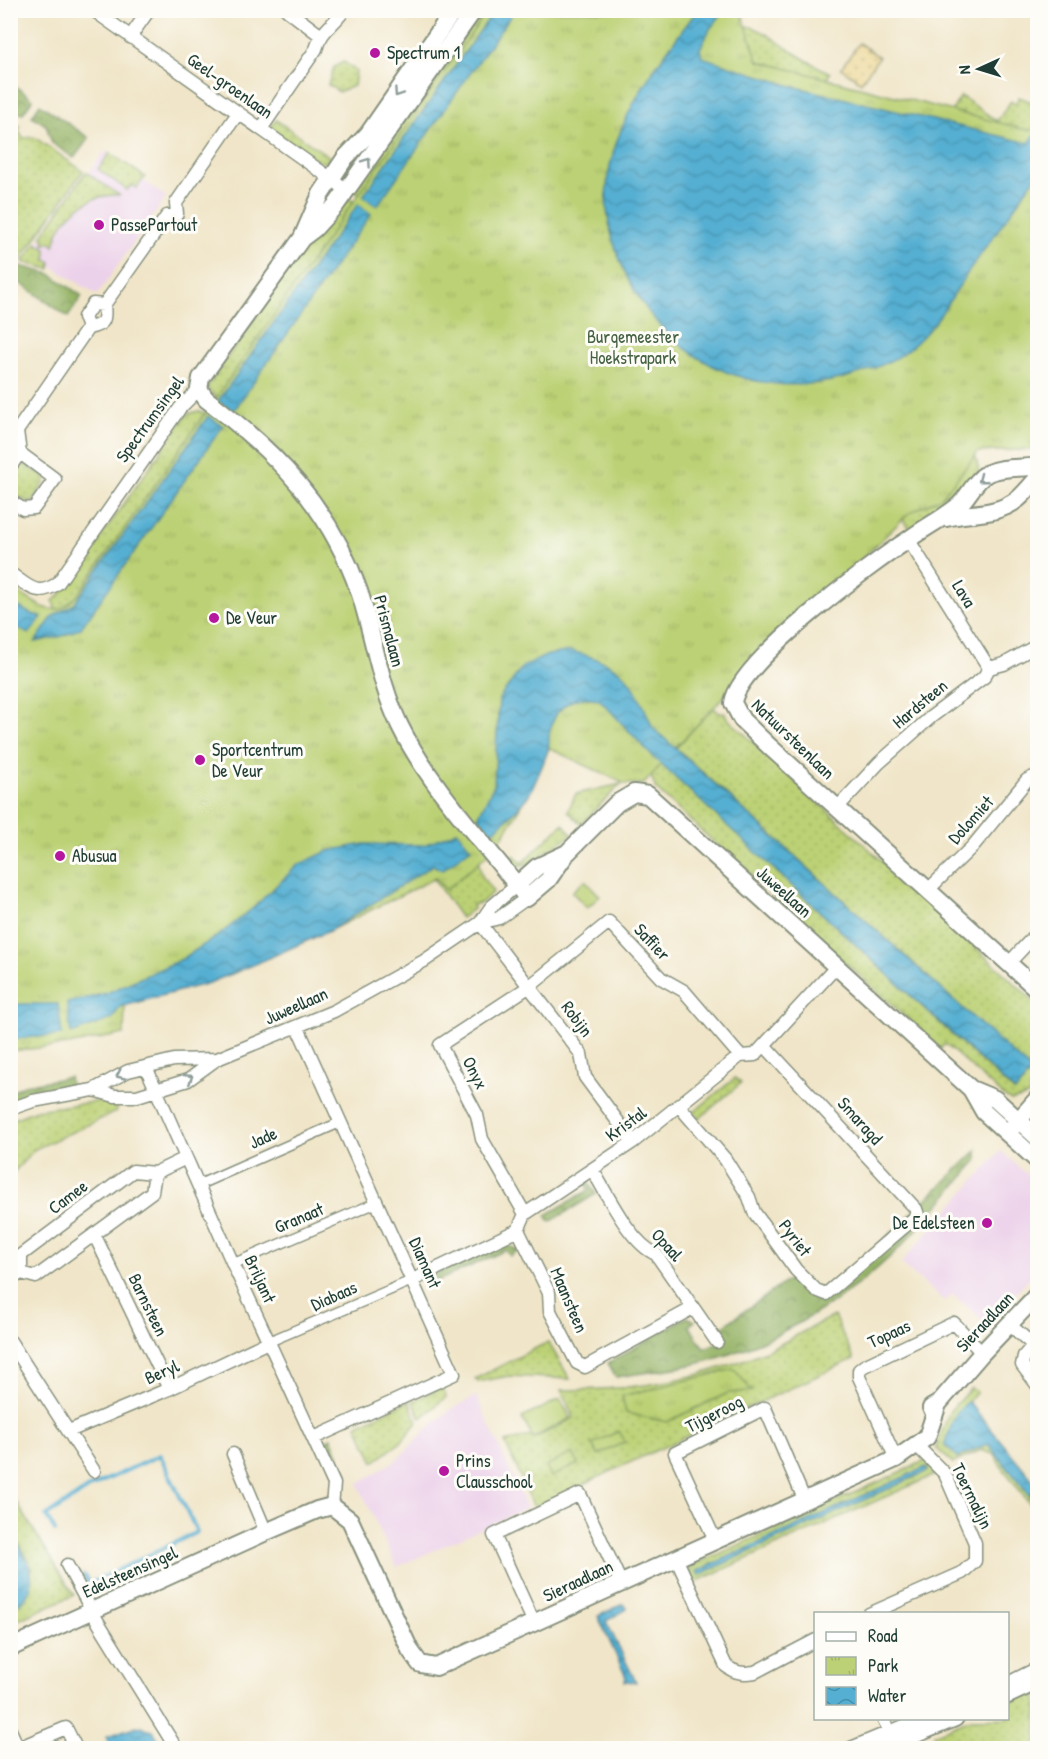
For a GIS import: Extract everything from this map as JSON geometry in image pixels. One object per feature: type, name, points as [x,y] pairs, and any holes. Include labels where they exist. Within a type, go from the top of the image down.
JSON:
[{"type":"street","name":"Geel-groenlaan","points":[[93,10],[347,190]]},
{"type":"street","points":[[130,37],[149,10]]},
{"type":"street","points":[[287,10],[320,35]]},
{"type":"street","points":[[261,129],[316,49],[320,35],[336,22],[344,10]]},
{"type":"street","name":"Spectrumsingel","points":[[302,238],[306,223],[331,178],[388,108],[454,10]]},
{"type":"street","name":"Spectrumsingel","points":[[10,573],[34,590],[47,590],[58,583],[180,408],[203,394],[201,378],[302,238],[314,229],[347,190],[474,10]]},
{"type":"street","points":[[10,501],[22,509],[34,508],[55,479],[20,453],[14,428],[88,328],[101,325],[106,319],[104,304],[167,216],[177,214],[176,203],[238,113]]},
{"type":"street","name":"Prismalaan","points":[[203,394],[257,438],[292,476],[326,523],[353,575],[384,686],[412,748],[522,891]]},
{"type":"street","points":[[10,467],[20,453]]},
{"type":"street","name":"Natuursteenlaan","points":[[1038,466],[1009,468],[988,473],[975,483],[959,505],[855,577],[809,616],[745,676],[734,695],[733,703],[742,720],[1038,990]]},
{"type":"street","name":"Natuursteenlaan","points":[[939,519],[963,514],[989,513],[1018,499],[1038,478]]},
{"type":"street","name":"Lava","points":[[908,540],[989,668]]},
{"type":"street","name":"Hardsteen","points":[[837,808],[879,763],[931,717],[984,676],[989,668],[1004,664],[1038,645]]},
{"type":"street","name":"Dolomiet","points":[[929,889],[974,846],[1027,780],[1038,775]]},
{"type":"street","name":"Juweellaan","points":[[93,1090],[115,1096],[156,1092],[188,1080],[217,1059],[298,1028],[334,1011],[414,966],[480,923],[491,907],[522,891],[537,867],[567,853],[623,798],[634,794],[648,795],[971,1089],[995,1099],[1012,1127]]},
{"type":"street","name":"Saffier","points":[[530,986],[609,922],[661,978],[684,991],[740,1056]]},
{"type":"street","name":"Robijn","points":[[480,923],[580,1054],[585,1077],[633,1142]]},
{"type":"street","points":[[1009,963],[1038,932]]},
{"type":"street","name":"Kristal","points":[[525,1214],[633,1142],[680,1107],[740,1056],[755,1055],[837,966]]},
{"type":"street","name":"Onyx","points":[[525,1214],[482,1139],[477,1115],[440,1044],[530,986]]},
{"type":"street","name":"Diamant","points":[[298,1028],[454,1374],[314,1438]]},
{"type":"street","name":"Smaragd","points":[[765,1046],[916,1209],[918,1215],[908,1222]]},
{"type":"street","name":"Juweellaan","points":[[10,1109],[33,1101],[93,1090],[128,1071],[174,1060],[217,1059]]},
{"type":"street","name":"Briljant","points":[[146,1067],[268,1342],[334,1484],[332,1506]]},
{"type":"street","points":[[1012,1127],[1038,1098]]},
{"type":"street","name":"Pyriet","points":[[680,1107],[725,1159],[749,1197],[754,1212],[796,1270],[816,1290],[826,1294],[908,1222]]},
{"type":"street","name":"Jade","points":[[198,1185],[341,1122]]},
{"type":"street","points":[[1012,1127],[1038,1138]]},
{"type":"street","points":[[1012,1127],[1038,1161]]},
{"type":"street","name":"Camee","points":[[155,1173],[152,1192],[95,1236],[36,1277],[16,1276],[21,1255],[134,1171],[155,1173],[186,1158]]},
{"type":"street","name":"Opaal","points":[[592,1171],[644,1249],[656,1254],[717,1342]]},
{"type":"street","name":"Granaat","points":[[233,1264],[378,1202]]},
{"type":"street","points":[[413,1280],[518,1230],[525,1214]]},
{"type":"street","name":"Maansteen","points":[[518,1230],[549,1293],[550,1311],[577,1363],[585,1367],[693,1308]]},
{"type":"street","name":"Barnsteen","points":[[95,1236],[169,1389]]},
{"type":"street","name":"Diabaas","points":[[268,1342],[413,1280]]},
{"type":"street","name":"Sieraadlaan","points":[[332,1506],[350,1520],[410,1650],[420,1664],[436,1667],[896,1459],[927,1437],[938,1404],[1038,1294]]},
{"type":"street","name":"Topaas","points":[[896,1459],[859,1377],[859,1370],[954,1323],[982,1353]]},
{"type":"street","points":[[1010,1325],[1035,1342],[1024,1356],[1022,1365],[1038,1386]]},
{"type":"street","points":[[10,1341],[94,1471]]},
{"type":"street","name":"Beryl","points":[[69,1431],[169,1389],[268,1342]]},
{"type":"street","name":"Tijgeroog","points":[[715,1539],[675,1453],[765,1408],[804,1499]]},
{"type":"street","name":"Toermalijn","points":[[874,1612],[962,1573],[975,1561],[975,1543],[945,1474],[916,1445]]},
{"type":"street","points":[[233,1454],[266,1532]]},
{"type":"street","points":[[534,1623],[494,1535],[580,1494],[621,1583]]},
{"type":"street","name":"Edelsteensingel","points":[[10,1648],[266,1532],[332,1506]]},
{"type":"street","points":[[676,1558],[726,1666],[732,1671],[744,1674],[755,1672],[814,1641]]},
{"type":"street","points":[[67,1565],[176,1749]]},
{"type":"street","points":[[1009,1682],[1038,1668]]},
{"type":"street","points":[[1009,1695],[1038,1681]]},
{"type":"street","points":[[883,1720],[888,1742]]},
{"type":"street","points":[[888,1742],[921,1720]]},
{"type":"street","points":[[851,1749],[888,1742],[952,1720]]},
{"type":"street","points":[[10,1730],[18,1749],[66,1728],[76,1749]]},
{"type":"shaded area","name":"PassePartout","points":[[104,152],[110,153],[145,177],[143,180],[166,197],[97,295],[31,253]]},
{"type":"shaded area","name":"De Edelsteen","points":[[1001,1151],[1037,1183],[1037,1269],[987,1324],[953,1294],[944,1301],[901,1263]]},
{"type":"shaded area","name":"Prins Clausschool","points":[[476,1396],[527,1508],[397,1567],[358,1484],[398,1459],[429,1427],[452,1409]]},
{"type":"green space","points":[[482,11],[494,11],[363,196],[354,190]]},
{"type":"green space","name":"Burgemeester Hoekstrapark","points":[[487,11],[741,11],[758,61],[1031,131],[1037,123],[1037,449],[978,452],[942,497],[909,513],[765,654],[644,784],[625,784],[549,748],[531,791],[496,847],[446,890],[435,878],[331,930],[232,974],[125,1004],[124,1034],[68,1045],[11,1051],[10,587],[49,609],[62,608],[77,596]]},
{"type":"green space","points":[[742,25],[757,29],[830,73],[820,93],[792,86],[710,29]]},
{"type":"green space","points":[[344,62],[356,71],[354,86],[339,92],[328,85],[334,67]]},
{"type":"green space","points":[[11,83],[33,99],[23,113],[11,113]]},
{"type":"green space","points":[[961,96],[997,121],[1011,101],[1015,104],[1019,97],[1037,104],[1037,131],[1029,143],[944,123]]},
{"type":"green space","points":[[40,104],[89,138],[74,158],[52,143],[46,125],[32,116]]},
{"type":"green space","points":[[11,120],[20,126],[19,131],[23,138],[34,137],[83,171],[20,260],[11,254]]},
{"type":"green space","points":[[276,120],[331,158],[328,163],[318,161],[270,128]]},
{"type":"green space","points":[[110,153],[145,177],[137,188],[132,185],[127,190],[98,169]]},
{"type":"green space","points":[[86,172],[119,195],[96,198],[77,209],[62,226],[54,246],[50,242],[44,245],[45,240],[41,237]]},
{"type":"green space","points":[[348,198],[358,204],[218,401],[207,388],[209,384],[308,242]]},
{"type":"green space","points":[[36,243],[46,249],[46,259],[51,262],[50,269],[23,262]]},
{"type":"green space","points":[[20,266],[50,274],[82,296],[68,317],[12,277]]},
{"type":"green space","points":[[199,411],[208,415],[74,604],[56,612],[53,601],[60,595],[187,414]]},
{"type":"green space","points":[[973,442],[979,473],[961,497],[910,531],[888,495]]},
{"type":"green space","points":[[21,463],[44,476],[45,482],[31,503],[11,493],[11,477]]},
{"type":"green space","points":[[713,707],[719,713],[725,713],[727,718],[1037,1004],[1037,1085],[1028,1096],[1011,1101],[945,1044],[940,1049],[656,789],[651,776],[661,764],[1014,1092],[1032,1071],[676,748]]},
{"type":"green space","points":[[621,784],[581,824],[568,811],[576,794]]},
{"type":"green space","points":[[563,824],[572,834],[532,861],[521,866],[508,859],[514,855],[522,863]]},
{"type":"green space","points":[[477,856],[482,876],[493,892],[481,903],[472,905],[473,909],[461,918],[434,880]]},
{"type":"green space","points":[[585,880],[600,896],[587,908],[572,892]]},
{"type":"green space","points":[[69,1077],[71,1088],[11,1100],[11,1092],[24,1085]]},
{"type":"green space","points":[[735,1078],[741,1083],[699,1119],[694,1112]]},
{"type":"green space","points":[[100,1101],[116,1103],[116,1112],[35,1149],[11,1175],[11,1120],[36,1110]]},
{"type":"green space","points":[[977,1150],[977,1161],[930,1215],[881,1265],[837,1300],[788,1329],[737,1351],[699,1363],[616,1377],[608,1363],[687,1317],[695,1321],[689,1326],[704,1348],[715,1344],[724,1335],[719,1329],[797,1274],[824,1298]]},
{"type":"green space","points":[[588,1181],[596,1194],[550,1222],[546,1215],[589,1190],[584,1182]]},
{"type":"green space","points":[[502,1243],[519,1250],[510,1256],[506,1250],[433,1283],[430,1277]]},
{"type":"green space","points":[[834,1316],[854,1359],[534,1507],[505,1442],[531,1436],[533,1439],[574,1418],[561,1390],[614,1388],[693,1376],[768,1350]]},
{"type":"green space","points":[[548,1342],[570,1379],[509,1376],[478,1382],[475,1379]]},
{"type":"green space","points":[[734,1369],[752,1391],[728,1393],[667,1422],[626,1413],[622,1396]]},
{"type":"green space","points":[[443,1387],[446,1397],[421,1418],[413,1401]]},
{"type":"green space","points":[[971,1388],[977,1392],[968,1401],[958,1457],[988,1443],[1037,1504],[1037,1513],[998,1462],[996,1455],[981,1450],[953,1463],[936,1448],[950,1411]]},
{"type":"green space","points":[[560,1399],[571,1418],[533,1438],[522,1418]]},
{"type":"green space","points":[[409,1401],[417,1422],[401,1442],[374,1462],[357,1425]]},
{"type":"green space","points":[[619,1431],[625,1442],[598,1455],[592,1444]]},
{"type":"green space","points":[[331,1438],[347,1475],[338,1479],[322,1443]]},
{"type":"green space","points":[[573,1453],[578,1464],[551,1477],[546,1466]]},
{"type":"green space","points":[[927,1460],[939,1473],[695,1582],[688,1568]]},
{"type":"green space","points":[[10,1492],[74,1595],[11,1623],[11,1608],[30,1585],[31,1563],[11,1532]]},
{"type":"green space","points":[[1037,1689],[1037,1748],[939,1748],[934,1734],[968,1720],[1009,1720],[1009,1703]]},
{"type":"sand","points":[[859,43],[879,57],[861,82],[841,68]]},
{"type":"water","points":[[494,11],[514,11],[377,206],[363,196]]},
{"type":"water","points":[[697,11],[724,11],[710,29],[700,49],[702,57],[792,86],[1029,143],[1037,131],[1037,175],[934,323],[918,341],[894,359],[853,376],[809,384],[775,384],[743,378],[712,366],[685,349],[661,326],[640,299],[623,268],[610,227],[606,196],[611,160],[628,114],[640,92],[667,50]]},
{"type":"water","points":[[358,204],[371,214],[233,412],[218,401]]},
{"type":"water","points":[[208,416],[223,426],[81,628],[63,636],[35,642],[53,616],[74,604]]},
{"type":"water","points":[[10,601],[29,613],[42,617],[29,634],[11,625]]},
{"type":"water","points":[[571,651],[604,662],[625,676],[639,696],[653,728],[1032,1071],[1015,1092],[654,758],[600,700],[576,699],[558,712],[550,730],[549,747],[532,789],[519,807],[492,833],[478,817],[494,785],[499,699],[522,667],[548,655]]},
{"type":"water","points":[[457,831],[471,848],[442,870],[433,865],[331,930],[209,983],[120,1007],[112,1019],[71,1034],[67,1003],[107,993],[182,959],[219,935],[253,908],[298,865],[328,851],[364,844],[424,845]]},
{"type":"water","points":[[11,1004],[58,1004],[62,1035],[11,1039]]},
{"type":"water","points":[[968,1401],[1037,1485],[1037,1504],[988,1444],[958,1457],[944,1445],[956,1414]]},
{"type":"water","points":[[926,1467],[928,1471],[699,1575],[697,1571]]},
{"type":"water","points":[[10,1532],[27,1562],[32,1582],[23,1601],[11,1608]]},
{"type":"water","points":[[623,1604],[627,1609],[606,1621],[636,1682],[625,1681],[626,1677],[598,1616]]},
{"type":"water","points":[[136,1726],[153,1730],[163,1748],[126,1744],[111,1748],[106,1737]]},
{"type":"waterway","points":[[55,1531],[46,1516],[91,1487],[160,1455],[197,1532],[89,1584],[84,1575]]},
{"type":"place","name":"Spectrum 1","points":[[375,53]]},
{"type":"place","name":"PassePartout","points":[[99,225]]},
{"type":"place","name":"De Veur","points":[[214,618]]},
{"type":"place","name":"Sportcentrum De Veur","points":[[200,760]]},
{"type":"place","name":"Abusua","points":[[60,856]]},
{"type":"place","name":"De Edelsteen","points":[[987,1223]]},
{"type":"place","name":"Prins Clausschool","points":[[444,1471]]}]
